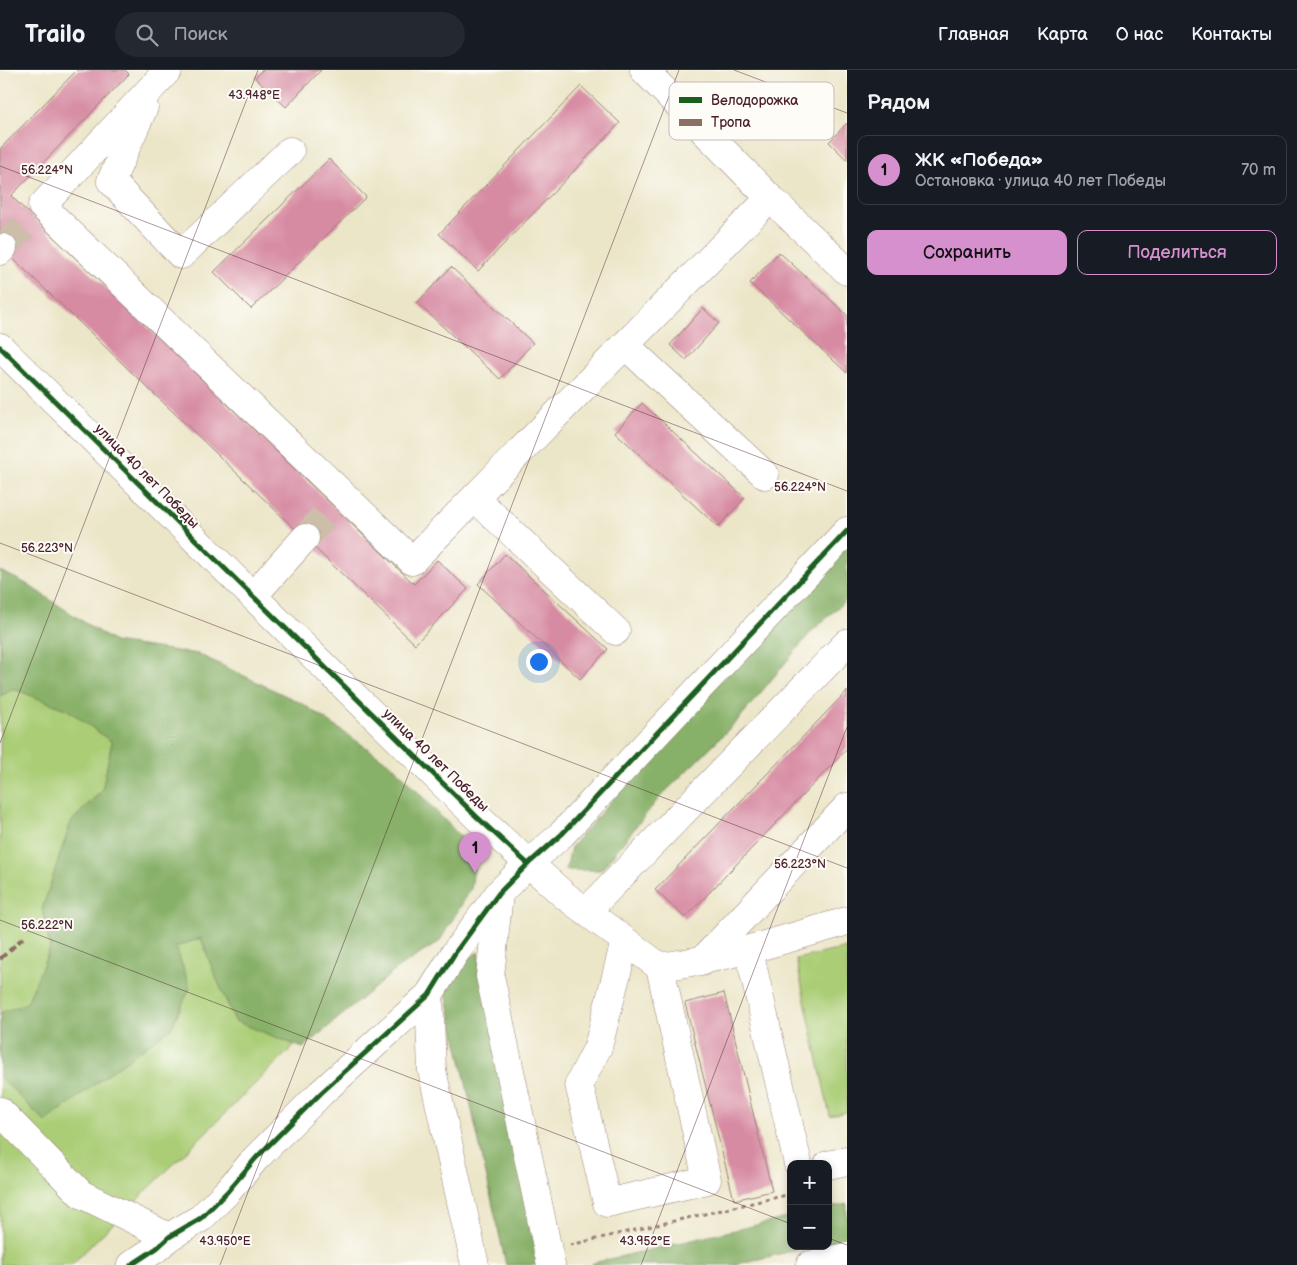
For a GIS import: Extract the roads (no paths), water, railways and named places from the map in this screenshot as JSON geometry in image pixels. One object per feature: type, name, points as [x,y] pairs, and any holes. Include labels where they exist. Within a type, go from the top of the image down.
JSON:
[{"type":"street","points":[[644,70],[669,95]]},
{"type":"street","points":[[161,78],[37,212],[338,500],[412,561],[770,198]]},
{"type":"street","points":[[161,78],[111,181],[181,255],[290,151]]},
{"type":"street","points":[[713,140],[770,198],[847,271]]},
{"type":"street","points":[[625,344],[765,475]]},
{"type":"street","name":"улица 40 лет Победы","points":[[0,347],[477,817],[528,864],[586,912],[660,967]]},
{"type":"street","points":[[475,498],[616,631]]},
{"type":"street","points":[[131,1265],[157,1248],[169,1237],[201,1218],[228,1192],[256,1158],[321,1094],[429,995],[455,952],[499,893],[562,834],[847,531]]},
{"type":"street","points":[[253,596],[305,538]]},
{"type":"street","points":[[586,912],[847,643]]},
{"type":"street","points":[[700,962],[847,807]]},
{"type":"street","points":[[499,893],[490,976],[550,1257]]},
{"type":"street","points":[[624,941],[598,1047],[579,1084],[607,1203],[707,1180],[660,967],[700,962],[749,951],[847,921]]},
{"type":"street","points":[[749,951],[797,1160]]},
{"type":"street","points":[[429,995],[432,1070],[475,1265]]},
{"type":"street","points":[[0,1110],[82,1194],[169,1237]]},
{"type":"street","points":[[832,1164],[847,1161]]},
{"type":"street","points":[[810,1265],[847,1257]]},
{"type":"tunnel","points":[[3,248],[32,217]]},
{"type":"tunnel","points":[[305,538],[333,506]]},
{"type":"place","name":"ЖК «Победа»","points":[[475,873]]}]
